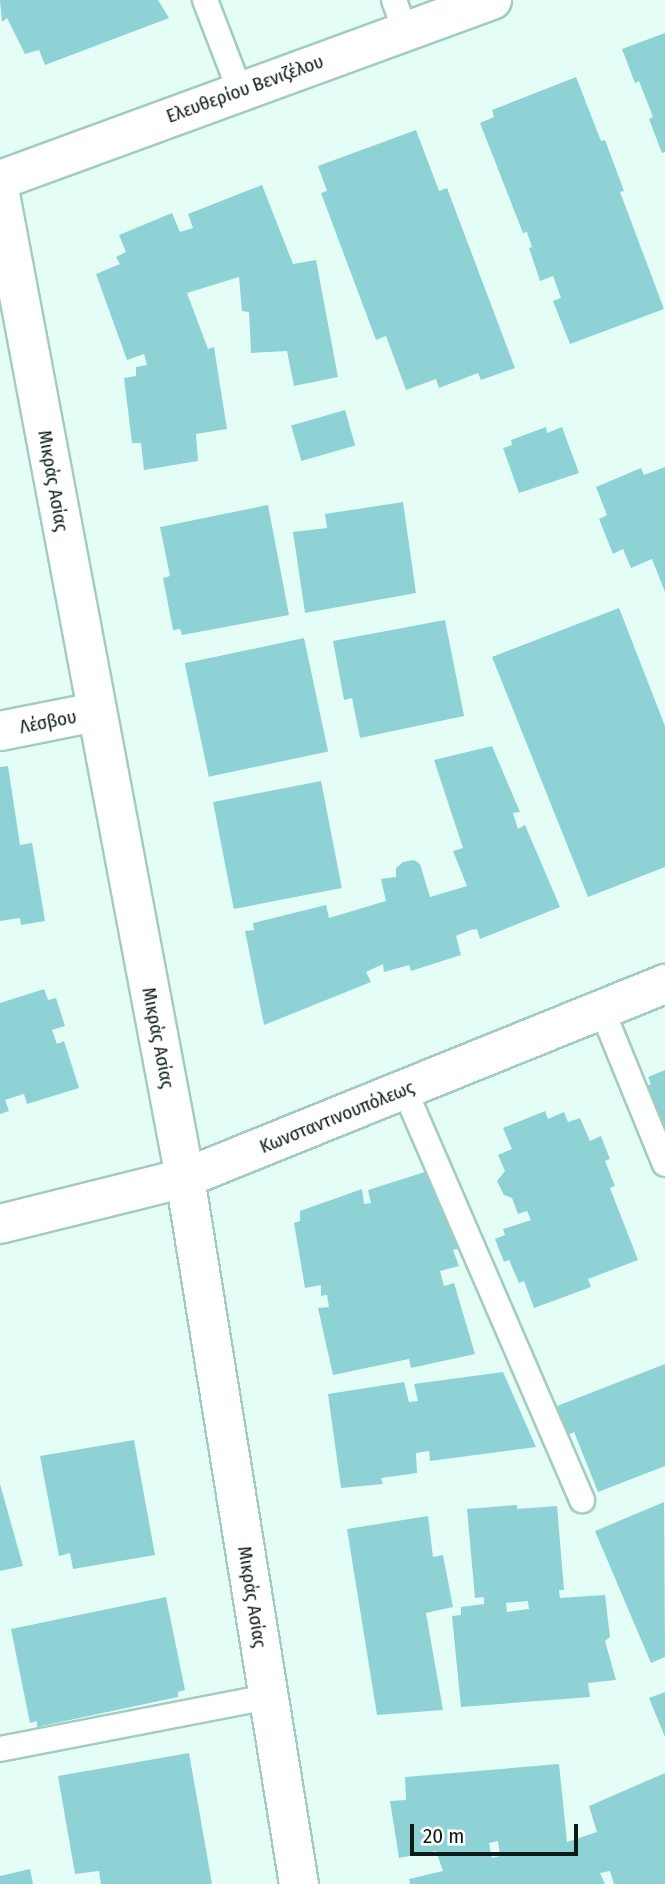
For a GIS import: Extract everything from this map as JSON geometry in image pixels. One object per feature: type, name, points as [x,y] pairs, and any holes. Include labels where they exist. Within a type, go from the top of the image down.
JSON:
[{"type":"street","name":"Ελευθερίου Βενιζέλου","points":[[0,180],[240,91],[399,15],[492,0]]},
{"type":"street","name":"Μικράς Ασίας","points":[[0,194],[185,1178],[299,1884]]},
{"type":"street","name":"Λέσβου","points":[[0,731],[96,712]]},
{"type":"street","name":"Κωνσταντινουπόλεως","points":[[0,1224],[185,1178],[665,984]]},
{"type":"lane","points":[[205,0],[240,91]]},
{"type":"lane","points":[[602,1010],[665,1164]]},
{"type":"lane","points":[[405,1091],[582,1500]]},
{"type":"lane","points":[[0,1749],[268,1696]]},
{"type":"building","points":[[0,0],[158,0],[169,18],[45,65],[39,50],[25,54],[7,18],[2,22]]},
{"type":"building","points":[[665,33],[665,152],[662,153],[649,119],[653,117],[639,81],[635,83],[622,49]]},
{"type":"building","points":[[576,77],[601,141],[605,140],[624,191],[620,192],[664,309],[570,344],[553,301],[561,298],[553,276],[540,281],[529,248],[532,247],[527,232],[523,233],[480,123],[494,117],[492,110]]},
{"type":"building","points":[[416,130],[439,191],[447,188],[515,368],[481,380],[478,373],[439,388],[436,379],[406,390],[386,336],[376,340],[321,193],[327,191],[318,166]]},
{"type":"building","points":[[262,185],[293,264],[316,260],[338,377],[294,386],[287,351],[251,353],[249,312],[242,311],[239,277],[187,293],[208,349],[214,347],[227,429],[196,434],[198,461],[144,470],[141,443],[132,443],[124,378],[136,376],[136,367],[147,365],[144,354],[127,360],[96,274],[120,264],[116,257],[126,252],[119,235],[172,213],[180,232],[193,228],[188,214]]},
{"type":"building","points":[[345,410],[355,446],[301,461],[291,425]]},
{"type":"building","points":[[546,427],[547,433],[562,427],[579,473],[519,493],[503,448],[512,445],[511,440]]},
{"type":"building","points":[[665,467],[665,592],[652,559],[631,568],[623,549],[613,554],[599,519],[607,515],[596,487],[641,468],[644,475]]},
{"type":"building","points":[[403,502],[416,593],[305,613],[293,532],[327,528],[325,514]]},
{"type":"building","points":[[268,505],[289,615],[182,635],[180,629],[173,630],[163,578],[170,576],[160,527]]},
{"type":"building","points":[[619,608],[665,726],[665,867],[588,897],[492,657]]},
{"type":"building","points":[[445,620],[464,716],[360,738],[352,698],[344,700],[333,641]]},
{"type":"building","points":[[304,638],[328,751],[209,777],[185,663]]},
{"type":"building","points":[[492,746],[520,812],[513,813],[518,829],[525,825],[560,907],[480,939],[477,929],[456,936],[461,955],[411,971],[409,965],[384,972],[383,964],[366,972],[371,982],[264,1025],[245,931],[254,930],[253,923],[326,905],[329,918],[386,901],[381,879],[396,877],[396,868],[403,862],[414,860],[420,864],[430,897],[467,886],[453,851],[463,848],[434,760]]},
{"type":"building","points":[[8,766],[20,845],[32,843],[45,921],[21,925],[20,918],[0,921],[0,767]]},
{"type":"building","points":[[321,781],[342,888],[234,909],[213,802]]},
{"type":"building","points":[[44,989],[48,1000],[56,998],[65,1026],[52,1030],[57,1044],[64,1041],[79,1088],[27,1104],[24,1094],[5,1100],[9,1111],[0,1114],[0,1003]]},
{"type":"building","points":[[665,1070],[665,1137],[644,1087],[651,1084],[648,1077]]},
{"type":"building","points":[[545,1111],[548,1119],[564,1112],[568,1122],[580,1118],[590,1141],[601,1136],[610,1159],[605,1161],[615,1186],[610,1188],[638,1260],[588,1279],[591,1287],[534,1308],[524,1281],[519,1283],[509,1260],[504,1262],[495,1239],[505,1235],[503,1229],[531,1220],[527,1211],[518,1214],[512,1198],[504,1195],[497,1181],[505,1171],[498,1155],[512,1149],[503,1128]]},
{"type":"building","points":[[428,1171],[461,1248],[453,1250],[459,1266],[440,1271],[444,1286],[454,1283],[475,1354],[411,1368],[409,1359],[333,1375],[318,1308],[329,1307],[327,1295],[321,1296],[321,1285],[305,1288],[294,1223],[300,1221],[300,1211],[362,1189],[364,1204],[371,1203],[368,1190]]},
{"type":"building","points":[[665,1364],[665,1466],[598,1492],[574,1432],[568,1435],[557,1406]]},
{"type":"building","points":[[503,1372],[536,1447],[430,1461],[429,1451],[416,1453],[417,1473],[381,1478],[383,1484],[341,1488],[328,1394],[404,1382],[409,1402],[418,1401],[414,1384]]},
{"type":"building","points":[[134,1440],[155,1555],[73,1569],[70,1553],[59,1556],[40,1456]]},
{"type":"building","points":[[0,1484],[23,1566],[0,1571]]},
{"type":"building","points":[[664,1502],[665,1657],[651,1663],[595,1531]]},
{"type":"building","points":[[517,1505],[517,1509],[557,1506],[564,1590],[559,1590],[560,1598],[605,1595],[610,1637],[605,1641],[616,1680],[588,1683],[590,1697],[461,1707],[452,1616],[461,1615],[461,1607],[484,1604],[484,1597],[475,1598],[467,1509]],"holes":[[[528,1601],[529,1609],[507,1612],[506,1603]]]},
{"type":"building","points":[[428,1516],[433,1557],[443,1555],[453,1607],[426,1613],[443,1710],[377,1715],[347,1529]]},
{"type":"building","points":[[166,1597],[185,1690],[178,1692],[178,1697],[37,1727],[37,1721],[30,1723],[11,1629]]},
{"type":"building","points":[[665,1692],[665,1737],[649,1698]]},
{"type":"building","points":[[189,1753],[212,1884],[101,1884],[99,1871],[75,1874],[58,1776]]},
{"type":"building","points":[[559,1764],[567,1842],[597,1832],[589,1806],[665,1773],[665,1884],[614,1884],[610,1871],[600,1873],[605,1884],[410,1884],[409,1879],[443,1871],[436,1851],[399,1858],[390,1801],[406,1800],[405,1777]],"holes":[[[498,1841],[500,1856],[492,1858],[489,1843]]]},
{"type":"building","points":[[30,1869],[33,1884],[0,1884],[0,1876]]}]
